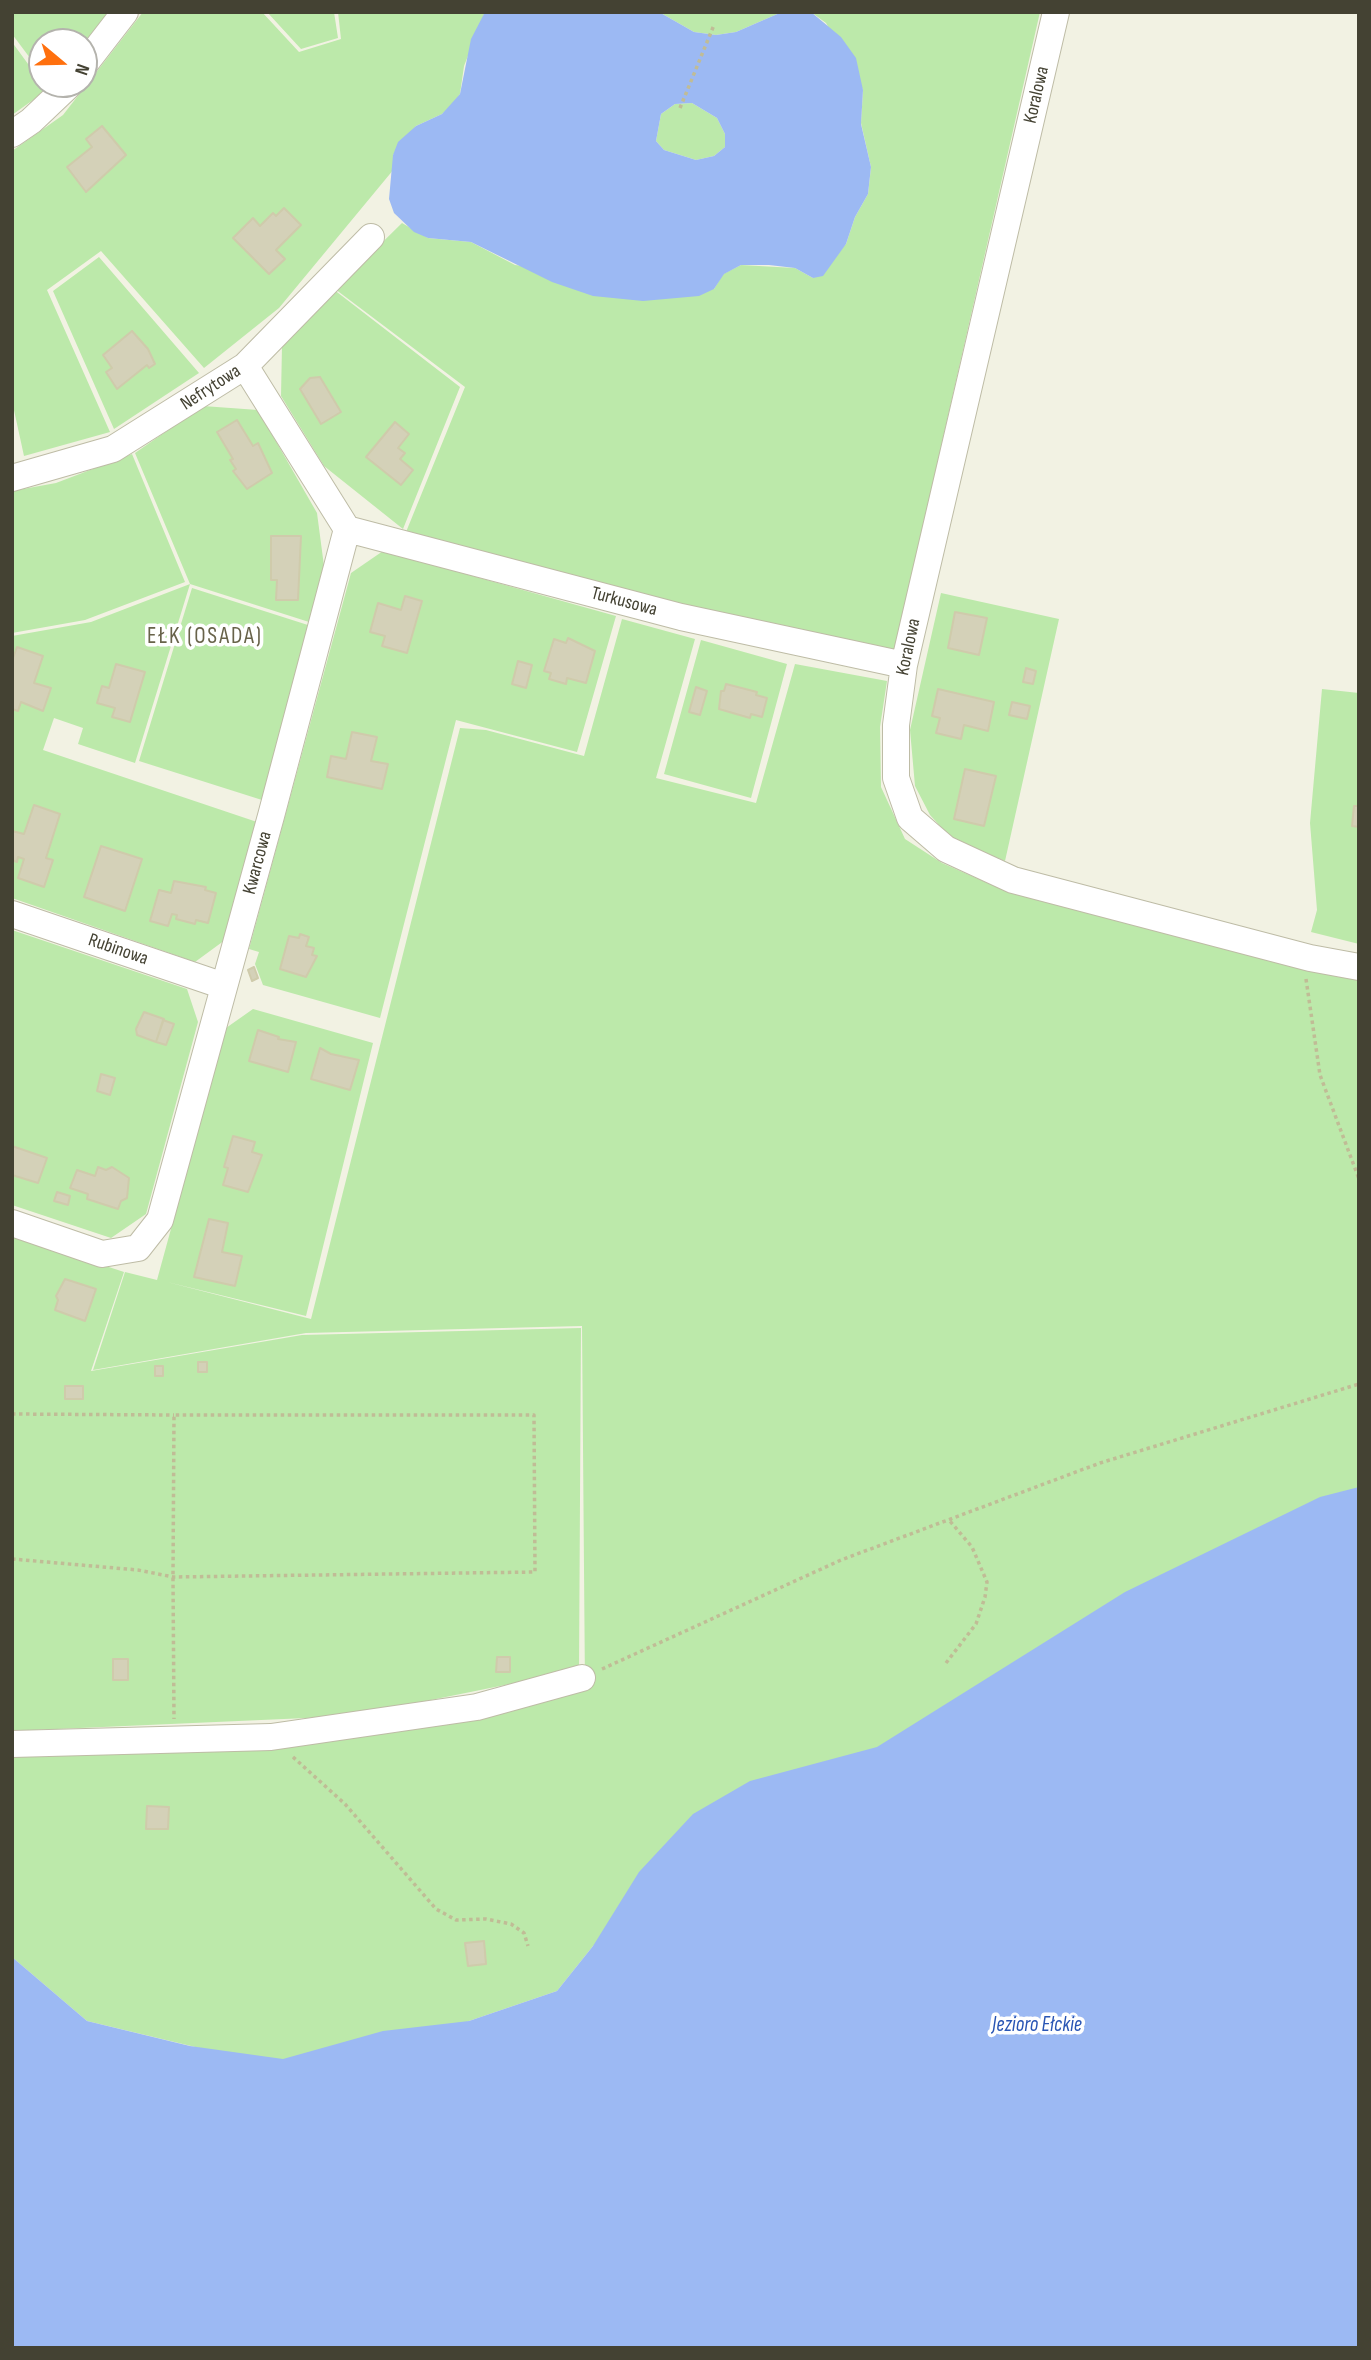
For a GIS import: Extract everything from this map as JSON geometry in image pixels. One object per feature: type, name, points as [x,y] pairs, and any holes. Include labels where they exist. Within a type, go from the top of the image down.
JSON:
[{"type":"street","points":[[98,47],[125,12]]},
{"type":"street","name":"Koralowa","points":[[1056,12],[904,665],[896,725],[896,778],[910,818],[946,849],[1013,880],[1310,958],[1359,967]]},
{"type":"street","points":[[12,134],[31,121],[55,98]]},
{"type":"street","name":"Nefrytowa","points":[[12,478],[113,449],[245,366],[371,237]]},
{"type":"street","points":[[245,366],[347,529]]},
{"type":"street","name":"Turkusowa","points":[[347,529],[681,617],[904,665]]},
{"type":"street","name":"Kwarcowa","points":[[12,1223],[102,1254],[138,1248],[160,1220],[347,529]]},
{"type":"street","name":"Rubinowa","points":[[12,914],[224,986]]},
{"type":"street","points":[[12,1744],[271,1737],[477,1707],[582,1678]]},
{"type":"path","points":[[680,108],[713,25]]},
{"type":"path","points":[[1310,958],[1306,982],[1320,1075],[1359,1179]]},
{"type":"path","points":[[582,1678],[841,1560],[1100,1463],[1359,1384]]},
{"type":"path","points":[[12,1414],[534,1415],[535,1572],[173,1577],[138,1570],[12,1559]]},
{"type":"path","points":[[174,1415],[174,1738]]},
{"type":"path","points":[[946,1663],[976,1624],[987,1582],[972,1547],[949,1520]]},
{"type":"path","points":[[271,1737],[345,1804],[436,1909],[456,1920],[486,1919],[511,1924],[524,1933],[528,1946]]},
{"type":"green space","points":[[12,12],[108,12],[96,28],[28,28],[28,55],[12,34]]},
{"type":"green space","points":[[143,12],[262,12],[299,52],[341,39],[338,12],[485,12],[464,66],[460,94],[453,105],[442,114],[416,126],[393,155],[394,169],[279,308],[204,368],[101,251],[47,290],[110,432],[24,456],[12,401],[12,151],[63,115],[76,98],[98,98],[98,70]]},
{"type":"green space","points":[[267,12],[334,12],[338,38],[301,49]]},
{"type":"green space","points":[[659,12],[782,12],[736,32],[716,35],[694,32]]},
{"type":"green space","points":[[811,12],[1040,12],[894,653],[683,607],[406,532],[465,387],[335,289],[402,223],[428,238],[471,242],[515,265],[714,289],[723,274],[741,265],[795,268],[813,278],[846,244],[855,217],[868,194],[871,167],[861,123],[863,90],[826,23]]},
{"type":"green space","points":[[12,42],[28,64],[28,98],[36,98],[12,115]]},
{"type":"green space","points":[[692,103],[717,118],[725,134],[725,147],[714,156],[696,160],[664,150],[656,141],[661,114],[675,104]]},
{"type":"green space","points":[[99,257],[199,373],[114,429],[53,291]]},
{"type":"green space","points":[[333,289],[460,387],[403,529],[324,466],[281,396],[282,346]]},
{"type":"green space","points":[[203,406],[258,410],[317,513],[324,566],[309,622],[190,584],[135,453]]},
{"type":"green space","points":[[132,454],[185,582],[85,620],[12,633],[12,491],[56,483]]},
{"type":"green space","points":[[383,551],[616,616],[577,752],[456,720],[380,1018],[263,985],[255,964],[259,952],[249,949],[351,573]]},
{"type":"green space","points":[[190,584],[135,763],[78,744],[83,728],[54,718],[43,750],[257,822],[225,940],[195,962],[12,898],[12,636],[91,622]]},
{"type":"green space","points":[[192,588],[311,626],[262,800],[139,761]]},
{"type":"green space","points":[[941,593],[1059,619],[1005,861],[953,840],[930,815],[915,786],[910,730]]},
{"type":"green space","points":[[622,619],[695,639],[656,778],[756,803],[795,664],[887,681],[880,727],[881,787],[905,839],[942,863],[1008,892],[1359,978],[1359,1502],[593,1946],[557,1991],[469,2021],[341,2082],[87,2021],[12,1957],[12,1754],[289,1742],[398,1732],[484,1716],[585,1689],[582,1326],[306,1333],[93,1370],[125,1272],[157,1280],[226,1028],[253,1009],[373,1043],[306,1316],[167,1282],[311,1319],[460,728],[486,730],[584,756]]},
{"type":"green space","points":[[701,640],[787,664],[751,798],[664,774]]},
{"type":"green space","points":[[1322,689],[1359,693],[1359,944],[1311,932],[1317,910],[1310,823]]},
{"type":"green space","points":[[12,930],[187,989],[198,1022],[146,1214],[111,1238],[12,1205]]},
{"type":"green space","points":[[12,1235],[124,1272],[91,1371],[302,1335],[581,1328],[579,1670],[352,1716],[12,1731]]},
{"type":"water","points":[[485,12],[659,12],[694,32],[716,35],[736,32],[782,12],[811,12],[841,37],[856,58],[863,90],[861,124],[871,167],[868,194],[855,217],[846,244],[823,276],[813,278],[795,268],[741,265],[724,274],[714,289],[699,296],[643,301],[593,296],[552,282],[471,242],[428,238],[414,232],[394,213],[389,199],[393,155],[398,142],[416,126],[442,114],[460,94],[471,39]],"holes":[[[692,103],[717,118],[725,134],[725,147],[714,156],[696,160],[664,150],[656,141],[661,114],[675,104]]]},
{"type":"water","name":"Jezioro Ełckie","points":[[1359,1487],[1359,2348],[12,2348],[12,1957],[87,2021],[190,2046],[283,2059],[383,2031],[469,2021],[557,1991],[593,1946],[639,1872],[693,1814],[750,1781],[877,1747],[1125,1592],[1320,1497]]},
{"type":"building","points":[[102,126],[126,155],[86,192],[67,167],[92,147],[86,139]]},
{"type":"building","points":[[284,208],[301,225],[276,250],[285,259],[269,274],[233,238],[253,218],[260,226],[273,213],[276,216]]},
{"type":"building","points":[[132,331],[148,349],[155,364],[149,368],[147,365],[117,389],[106,372],[112,368],[103,355]]},
{"type":"building","points":[[320,377],[341,412],[321,424],[300,389],[310,378]]},
{"type":"building","points":[[237,420],[253,446],[258,443],[272,473],[247,489],[233,471],[236,469],[230,460],[233,459],[217,432]]},
{"type":"building","points":[[395,422],[409,434],[398,448],[405,453],[400,459],[413,470],[401,485],[366,457]]},
{"type":"building","points":[[271,536],[301,536],[298,600],[276,600],[277,580],[271,580]]},
{"type":"building","points":[[405,596],[422,601],[407,653],[382,646],[385,636],[370,632],[378,603],[401,610]]},
{"type":"building","points":[[955,612],[987,618],[979,655],[948,648]]},
{"type":"building","points":[[568,638],[595,651],[586,683],[567,678],[566,684],[549,679],[551,673],[544,671],[554,639],[566,643]]},
{"type":"building","points":[[17,647],[43,656],[34,683],[51,688],[43,711],[21,702],[18,711],[12,709],[12,661]]},
{"type":"building","points":[[518,661],[532,665],[526,688],[512,684]]},
{"type":"building","points":[[116,664],[145,672],[130,722],[112,717],[115,708],[97,703],[102,686],[109,688]]},
{"type":"building","points":[[1026,668],[1036,671],[1033,684],[1023,682]]},
{"type":"building","points":[[726,684],[757,692],[756,695],[767,698],[762,717],[751,714],[750,718],[719,709],[721,691],[724,691]]},
{"type":"building","points":[[696,687],[707,691],[700,715],[689,712]]},
{"type":"building","points":[[938,689],[994,702],[988,731],[964,725],[961,739],[936,733],[940,718],[932,716]]},
{"type":"building","points":[[1012,702],[1030,706],[1027,719],[1009,715]]},
{"type":"building","points":[[352,732],[377,737],[371,761],[388,764],[382,789],[327,777],[331,756],[346,759]]},
{"type":"building","points":[[965,769],[996,776],[984,826],[954,819]]},
{"type":"building","points":[[34,805],[60,814],[46,858],[53,860],[44,887],[18,878],[24,859],[18,857],[17,862],[12,860],[12,831],[24,834]]},
{"type":"building","points":[[1354,806],[1359,806],[1359,827],[1352,826]]},
{"type":"building","points":[[101,846],[142,859],[125,911],[84,897]]},
{"type":"building","points":[[174,881],[206,887],[205,890],[216,893],[208,923],[196,920],[195,924],[176,919],[177,915],[172,914],[168,926],[150,921],[159,890],[171,893]]},
{"type":"building","points":[[300,934],[309,937],[306,946],[314,948],[312,955],[317,956],[306,977],[280,969],[289,936],[299,938]]},
{"type":"building","points":[[254,967],[258,978],[252,981],[248,970]]},
{"type":"building","points":[[144,1012],[164,1019],[156,1042],[137,1035],[136,1029]]},
{"type":"building","points":[[163,1020],[174,1024],[166,1045],[156,1042]]},
{"type":"building","points":[[258,1030],[279,1037],[278,1039],[296,1042],[288,1072],[249,1061]]},
{"type":"building","points":[[320,1048],[331,1054],[359,1060],[350,1090],[311,1079]]},
{"type":"building","points":[[101,1074],[115,1078],[110,1095],[97,1091]]},
{"type":"building","points":[[233,1136],[255,1142],[252,1152],[262,1155],[248,1192],[223,1185],[228,1168],[224,1167]]},
{"type":"building","points":[[12,1146],[47,1158],[38,1183],[12,1175]]},
{"type":"building","points":[[98,1167],[106,1170],[112,1167],[129,1178],[127,1198],[121,1201],[118,1209],[87,1199],[88,1194],[70,1188],[77,1170],[95,1176]]},
{"type":"building","points":[[57,1192],[70,1196],[68,1205],[54,1201]]},
{"type":"building","points":[[209,1219],[228,1223],[222,1252],[242,1256],[235,1286],[194,1277]]},
{"type":"building","points":[[65,1279],[96,1289],[85,1321],[55,1310],[58,1300],[56,1296]]},
{"type":"building","points":[[198,1362],[207,1362],[207,1372],[198,1372]]},
{"type":"building","points":[[155,1366],[163,1366],[163,1376],[155,1376]]},
{"type":"building","points":[[65,1386],[83,1386],[83,1399],[65,1399]]},
{"type":"building","points":[[497,1657],[510,1657],[510,1672],[496,1672]]},
{"type":"building","points":[[113,1659],[128,1659],[128,1680],[113,1680]]},
{"type":"building","points":[[147,1806],[169,1807],[168,1829],[146,1829]]},
{"type":"building","points":[[484,1941],[486,1964],[468,1966],[465,1943]]},
{"type":"district","name":"EŁK (OSADA)","points":[[205,637]]}]
